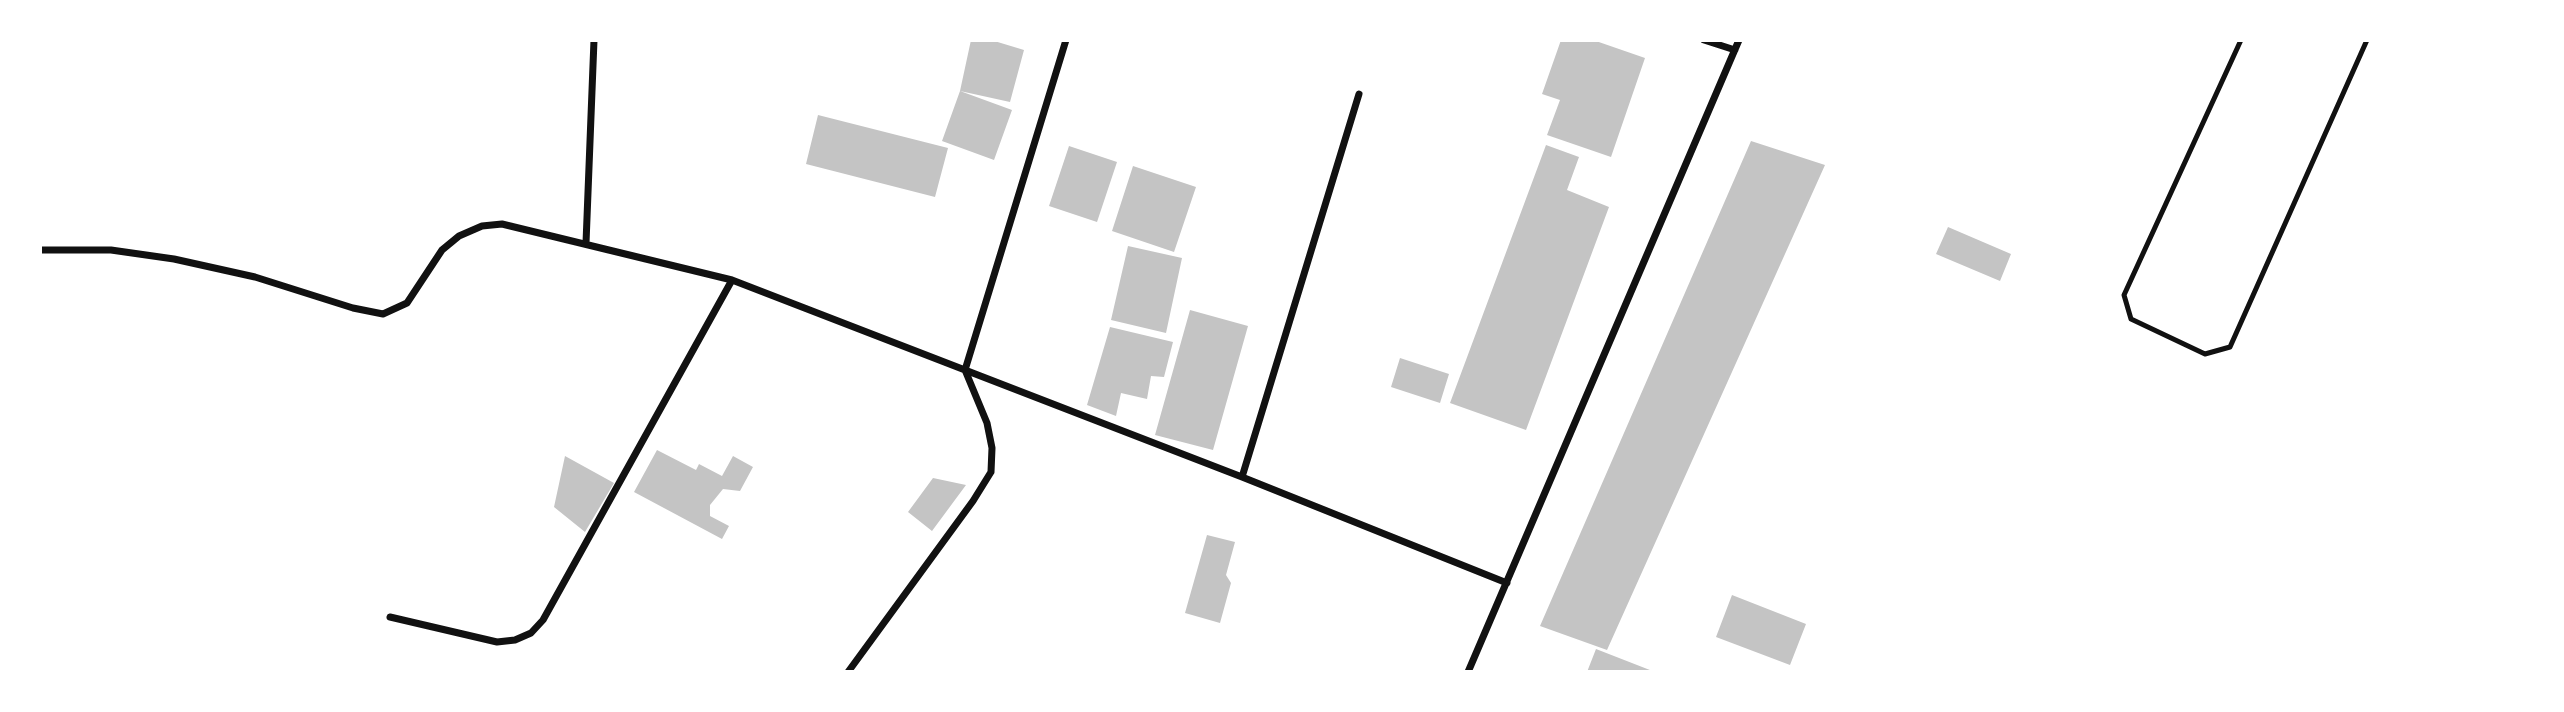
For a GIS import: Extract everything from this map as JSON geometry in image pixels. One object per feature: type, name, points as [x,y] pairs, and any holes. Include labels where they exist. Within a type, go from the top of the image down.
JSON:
[{"type":"street","points":[[586,243],[594,40]]},
{"type":"street","points":[[848,672],[991,472],[992,448],[987,423],[965,370],[1066,40]]},
{"type":"street","points":[[1704,40],[1735,50]]},
{"type":"street","points":[[1468,672],[1739,40]]},
{"type":"street","points":[[1242,477],[1359,94]]},
{"type":"street","points":[[40,250],[111,250],[174,259],[255,276],[353,308],[383,314],[407,303],[443,250],[458,236],[482,226],[502,224],[586,243],[732,280],[1242,477],[1507,583]]},
{"type":"street","points":[[390,617],[497,642],[515,640],[531,633],[543,620],[732,280]]},
{"type":"lane","points":[[2241,40],[2124,295],[2131,319],[2205,354],[2230,347],[2367,40]]},
{"type":"building","points":[[971,40],[991,40],[1024,50],[1010,102],[960,91]]},
{"type":"building","points":[[1561,40],[1593,40],[1645,58],[1611,157],[1547,135],[1560,100],[1542,94]]},
{"type":"building","points":[[960,91],[1012,110],[994,160],[942,141]]},
{"type":"building","points":[[818,115],[948,148],[935,197],[806,164]]},
{"type":"building","points":[[1751,141],[1825,165],[1607,650],[1540,626]]},
{"type":"building","points":[[1546,145],[1579,157],[1567,190],[1609,207],[1526,430],[1450,403]]},
{"type":"building","points":[[1069,146],[1117,162],[1097,222],[1049,206]]},
{"type":"building","points":[[1133,166],[1196,187],[1174,252],[1112,231]]},
{"type":"building","points":[[1948,227],[2011,254],[2000,281],[1936,254]]},
{"type":"building","points":[[1128,246],[1182,258],[1166,333],[1111,320]]},
{"type":"building","points":[[1190,310],[1248,326],[1213,450],[1155,435]]},
{"type":"building","points":[[1110,327],[1173,342],[1164,377],[1151,376],[1147,399],[1121,393],[1116,416],[1087,405]]},
{"type":"building","points":[[1400,358],[1449,374],[1440,403],[1391,387]]},
{"type":"building","points":[[657,450],[696,470],[699,464],[722,476],[733,456],[753,467],[740,491],[723,489],[710,505],[710,516],[729,526],[722,539],[634,492]]},
{"type":"building","points":[[565,456],[614,483],[585,532],[554,507]]},
{"type":"building","points":[[933,478],[966,485],[932,531],[908,512]]},
{"type":"building","points":[[1207,535],[1235,542],[1226,575],[1231,583],[1220,623],[1185,613]]},
{"type":"building","points":[[1732,595],[1806,624],[1790,665],[1716,637]]},
{"type":"building","points":[[1596,649],[1655,672],[1587,672]]}]
